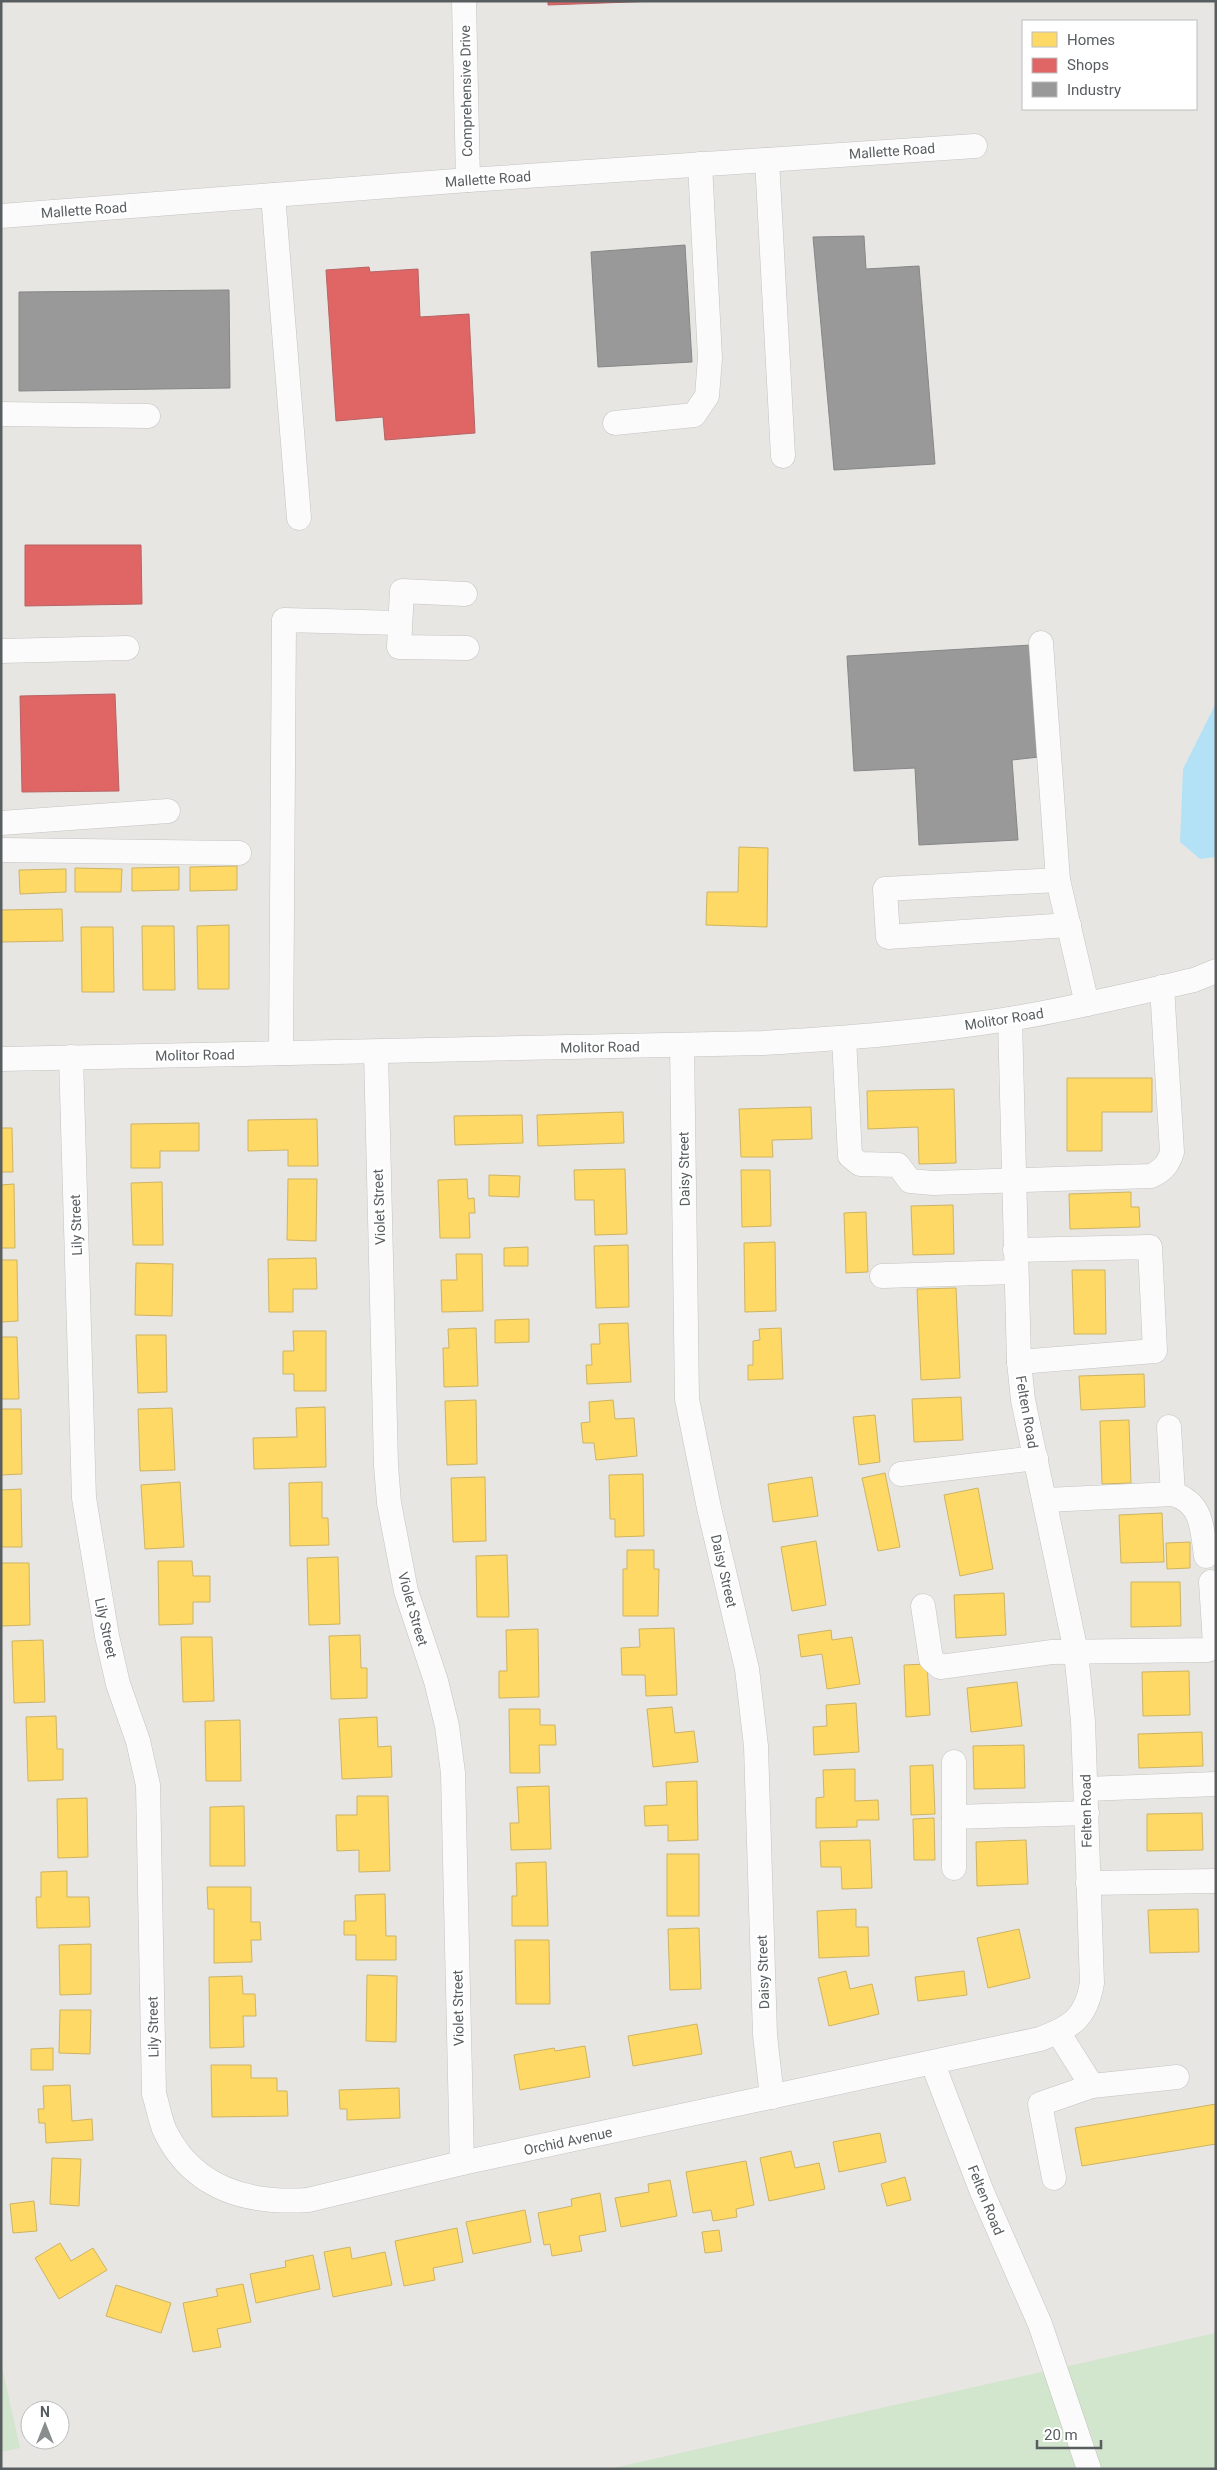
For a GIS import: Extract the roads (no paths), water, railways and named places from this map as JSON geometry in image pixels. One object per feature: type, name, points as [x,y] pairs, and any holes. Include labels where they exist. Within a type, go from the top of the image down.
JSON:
[{"type":"street","name":"Comprehensive Drive","points":[[464,1],[468,180]]},
{"type":"street","name":"Mallette Road","points":[[1,216],[468,180],[975,146]]},
{"type":"street","points":[[767,160],[783,456]]},
{"type":"street","points":[[615,423],[694,415],[707,396],[710,358],[700,164]]},
{"type":"street","points":[[273,195],[299,518]]},
{"type":"street","points":[[1,414],[148,416]]},
{"type":"street","points":[[465,594],[402,591],[399,647],[467,648]]},
{"type":"street","points":[[281,1053],[284,620],[400,623]]},
{"type":"street","points":[[1041,643],[1058,880],[1087,1004]]},
{"type":"street","points":[[1,651],[127,648]]},
{"type":"street","points":[[1,822],[168,811]]},
{"type":"street","points":[[1,850],[239,852]]},
{"type":"street","points":[[1058,880],[885,889],[888,937],[1069,925]]},
{"type":"street","name":"Molitor Road","points":[[1,1059],[682,1045],[844,1038],[924,1031],[1010,1019],[1205,979],[1216,971]]},
{"type":"street","points":[[844,1038],[850,1156],[860,1164],[898,1165],[910,1181],[933,1183],[1151,1176],[1161,1171],[1168,1163],[1172,1152],[1162,987]]},
{"type":"street","name":"Felten Road","points":[[1010,1019],[1019,1362],[1023,1400],[1046,1500],[1076,1652],[1083,1721],[1092,1983],[1090,1997],[1082,2014],[1073,2024],[1058,2032],[1040,2039],[933,2064],[982,2192],[1040,2324],[1089,2469]]},
{"type":"street","name":"Daisy Street","points":[[682,1045],[687,1399],[709,1508],[747,1669],[756,1746],[764,2035],[772,2097]]},
{"type":"street","name":"Violet Street","points":[[376,1052],[387,1474],[390,1503],[404,1582],[436,1681],[447,1726],[453,1773],[462,2164]]},
{"type":"street","name":"Lily Street","points":[[70,1057],[84,1498],[107,1636],[118,1684],[138,1741],[148,1785],[154,2094],[164,2130],[179,2155],[205,2180]]},
{"type":"street","points":[[882,1276],[1150,1247],[1154,1350],[1019,1362]]},
{"type":"street","points":[[1168,1427],[1173,1494]]},
{"type":"street","points":[[902,1474],[1036,1458]]},
{"type":"street","points":[[1046,1500],[1173,1494],[1185,1498],[1194,1506],[1200,1520],[1206,1556]]},
{"type":"street","points":[[923,1606],[931,1659],[940,1666],[1052,1652],[1176,1651],[1213,1648],[1215,1644],[1211,1582]]},
{"type":"street","points":[[954,1762],[954,1868]]},
{"type":"street","points":[[1086,1789],[1216,1784]]},
{"type":"street","points":[[954,1817],[1087,1813]]},
{"type":"street","points":[[1088,1883],[1216,1881]]},
{"type":"street","points":[[1058,2032],[1092,2086]]},
{"type":"street","name":"Orchid Avenue","points":[[205,2180],[234,2194],[258,2199],[284,2202],[308,2200],[462,2164],[933,2064]]},
{"type":"street","points":[[1054,2178],[1040,2104],[1092,2086],[1178,2076]]},
{"type":"water","points":[[1216,703],[1216,857],[1200,859],[1180,842],[1183,769]]}]
